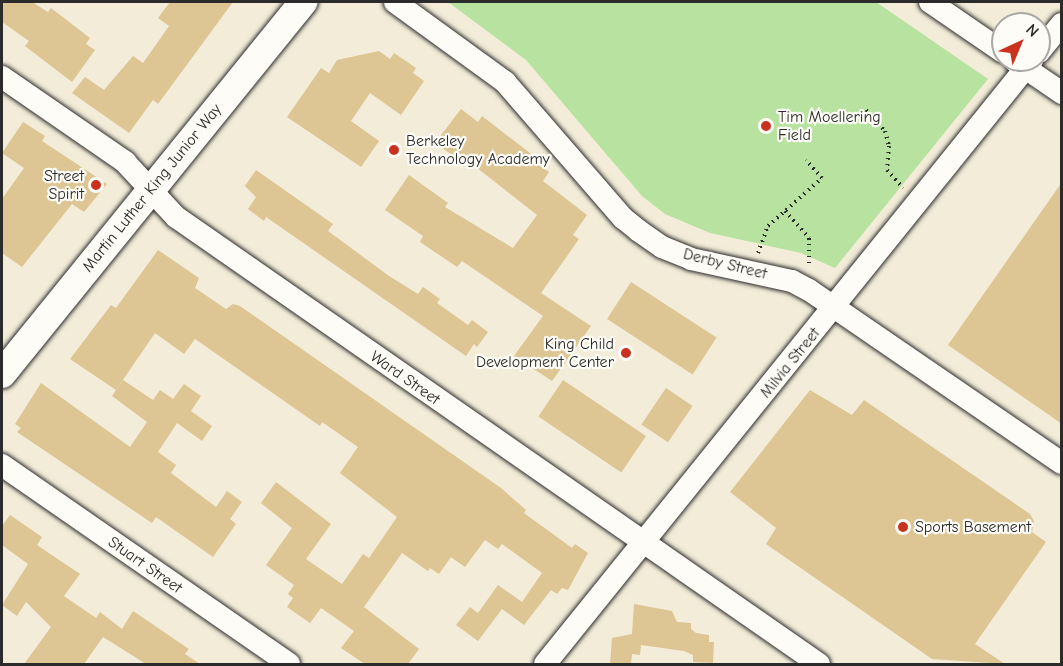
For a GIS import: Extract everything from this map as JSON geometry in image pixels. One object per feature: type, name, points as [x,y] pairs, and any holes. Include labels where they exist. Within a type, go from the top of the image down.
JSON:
[{"type":"street","name":"Martin Luther King Junior Way","points":[[2,374],[303,2]]},
{"type":"street","name":"Derby Street","points":[[395,2],[505,82],[623,218],[662,247],[691,259],[792,281],[809,290],[836,306],[1062,464]]},
{"type":"street","points":[[930,2],[991,44]]},
{"type":"street","name":"Milvia Street","points":[[1051,36],[1062,24]]},
{"type":"street","name":"Milvia Street","points":[[545,664],[920,202],[1019,72]]},
{"type":"street","points":[[1040,72],[1062,93]]},
{"type":"street","name":"Ward Street","points":[[2,77],[126,162],[176,217],[819,664]]},
{"type":"street","name":"Stuart Street","points":[[2,465],[289,664]]},
{"type":"path","points":[[866,110],[888,138],[887,170],[920,202]]},
{"type":"path","points":[[751,272],[768,226],[822,178],[806,160]]},
{"type":"path","points":[[785,211],[809,238],[809,290]]},
{"type":"green space","name":"Tim Moellering Field","points":[[448,2],[876,2],[988,79],[835,268],[801,253],[710,233],[665,214],[642,196],[526,60]]},
{"type":"building","points":[[2,2],[32,2],[48,12],[51,8],[90,38],[86,44],[95,50],[72,82],[25,46],[29,41],[2,22]]},
{"type":"building","points":[[170,2],[233,2],[158,104],[153,100],[129,133],[72,93],[85,77],[104,90],[133,56],[143,63],[169,26],[158,18]]},
{"type":"building","points":[[379,51],[390,59],[394,53],[416,68],[413,73],[424,81],[401,115],[370,93],[351,121],[379,141],[361,167],[287,117],[321,68],[329,73],[337,60]]},
{"type":"building","points":[[461,109],[478,122],[482,116],[535,157],[533,161],[549,172],[543,181],[587,215],[573,235],[579,239],[541,293],[591,326],[552,381],[514,356],[543,316],[462,261],[457,267],[420,242],[423,236],[385,210],[409,175],[448,203],[445,207],[513,248],[537,215],[458,153],[455,157],[435,143]]},
{"type":"building","points":[[23,122],[45,136],[42,141],[107,184],[84,212],[72,204],[22,267],[2,253],[2,199],[24,168],[2,153]]},
{"type":"building","points":[[256,170],[333,224],[328,231],[389,276],[418,294],[423,287],[440,299],[437,303],[468,325],[472,320],[488,332],[477,347],[474,344],[466,356],[266,217],[264,221],[248,209],[256,197],[245,186]]},
{"type":"building","points":[[1062,182],[1062,424],[948,345]]},
{"type":"building","points":[[158,250],[199,278],[195,288],[226,309],[233,304],[240,306],[501,488],[526,510],[524,513],[572,548],[575,544],[588,553],[568,590],[562,588],[557,594],[551,590],[524,625],[502,609],[478,641],[456,625],[470,607],[478,613],[498,585],[522,602],[542,573],[502,544],[498,549],[485,540],[465,567],[451,557],[439,574],[430,568],[428,571],[402,553],[364,607],[419,649],[408,664],[365,664],[341,648],[354,631],[321,608],[310,623],[287,607],[293,598],[288,594],[294,585],[266,565],[292,528],[261,503],[276,482],[331,524],[306,559],[342,584],[363,554],[369,558],[397,517],[340,473],[358,447],[322,422],[320,426],[195,339],[184,354],[155,333],[116,390],[70,359],[111,305],[116,308]]},
{"type":"building","points":[[631,282],[717,338],[693,374],[607,319]]},
{"type":"building","points":[[123,380],[153,400],[160,390],[173,399],[184,384],[201,396],[191,411],[212,426],[202,441],[177,423],[158,452],[176,465],[171,473],[216,507],[227,491],[242,502],[230,519],[236,524],[213,557],[156,517],[152,523],[17,432],[21,428],[15,424],[41,383],[130,447],[147,422],[112,396]]},
{"type":"building","points":[[563,380],[646,436],[621,472],[538,416]]},
{"type":"building","points":[[666,388],[693,406],[668,442],[641,424]]},
{"type":"building","name":"Sports Basement","points":[[810,390],[852,415],[864,400],[1030,514],[1034,521],[1032,532],[1046,542],[975,644],[1005,664],[932,659],[766,544],[776,528],[730,492]]},
{"type":"building","points":[[10,515],[42,537],[37,545],[80,574],[64,596],[96,618],[100,612],[122,629],[133,611],[189,649],[185,654],[200,664],[146,664],[103,637],[84,664],[24,664],[51,627],[26,602],[17,616],[2,605],[28,564],[2,545],[2,526]]},
{"type":"building","points":[[634,604],[672,611],[677,622],[691,623],[691,629],[696,633],[709,635],[709,642],[714,642],[713,663],[693,662],[693,655],[684,651],[641,645],[640,655],[632,654],[631,664],[610,664],[612,638],[632,634]]},
{"type":"place","name":"Tim Moellering Field","points":[[766,126]]},
{"type":"place","name":"Berkeley Technology Academy","points":[[394,150]]},
{"type":"place","name":"Street Spirit","points":[[96,185]]},
{"type":"place","name":"King Child Development Center","points":[[626,353]]},
{"type":"place","name":"Sports Basement","points":[[903,527]]}]
